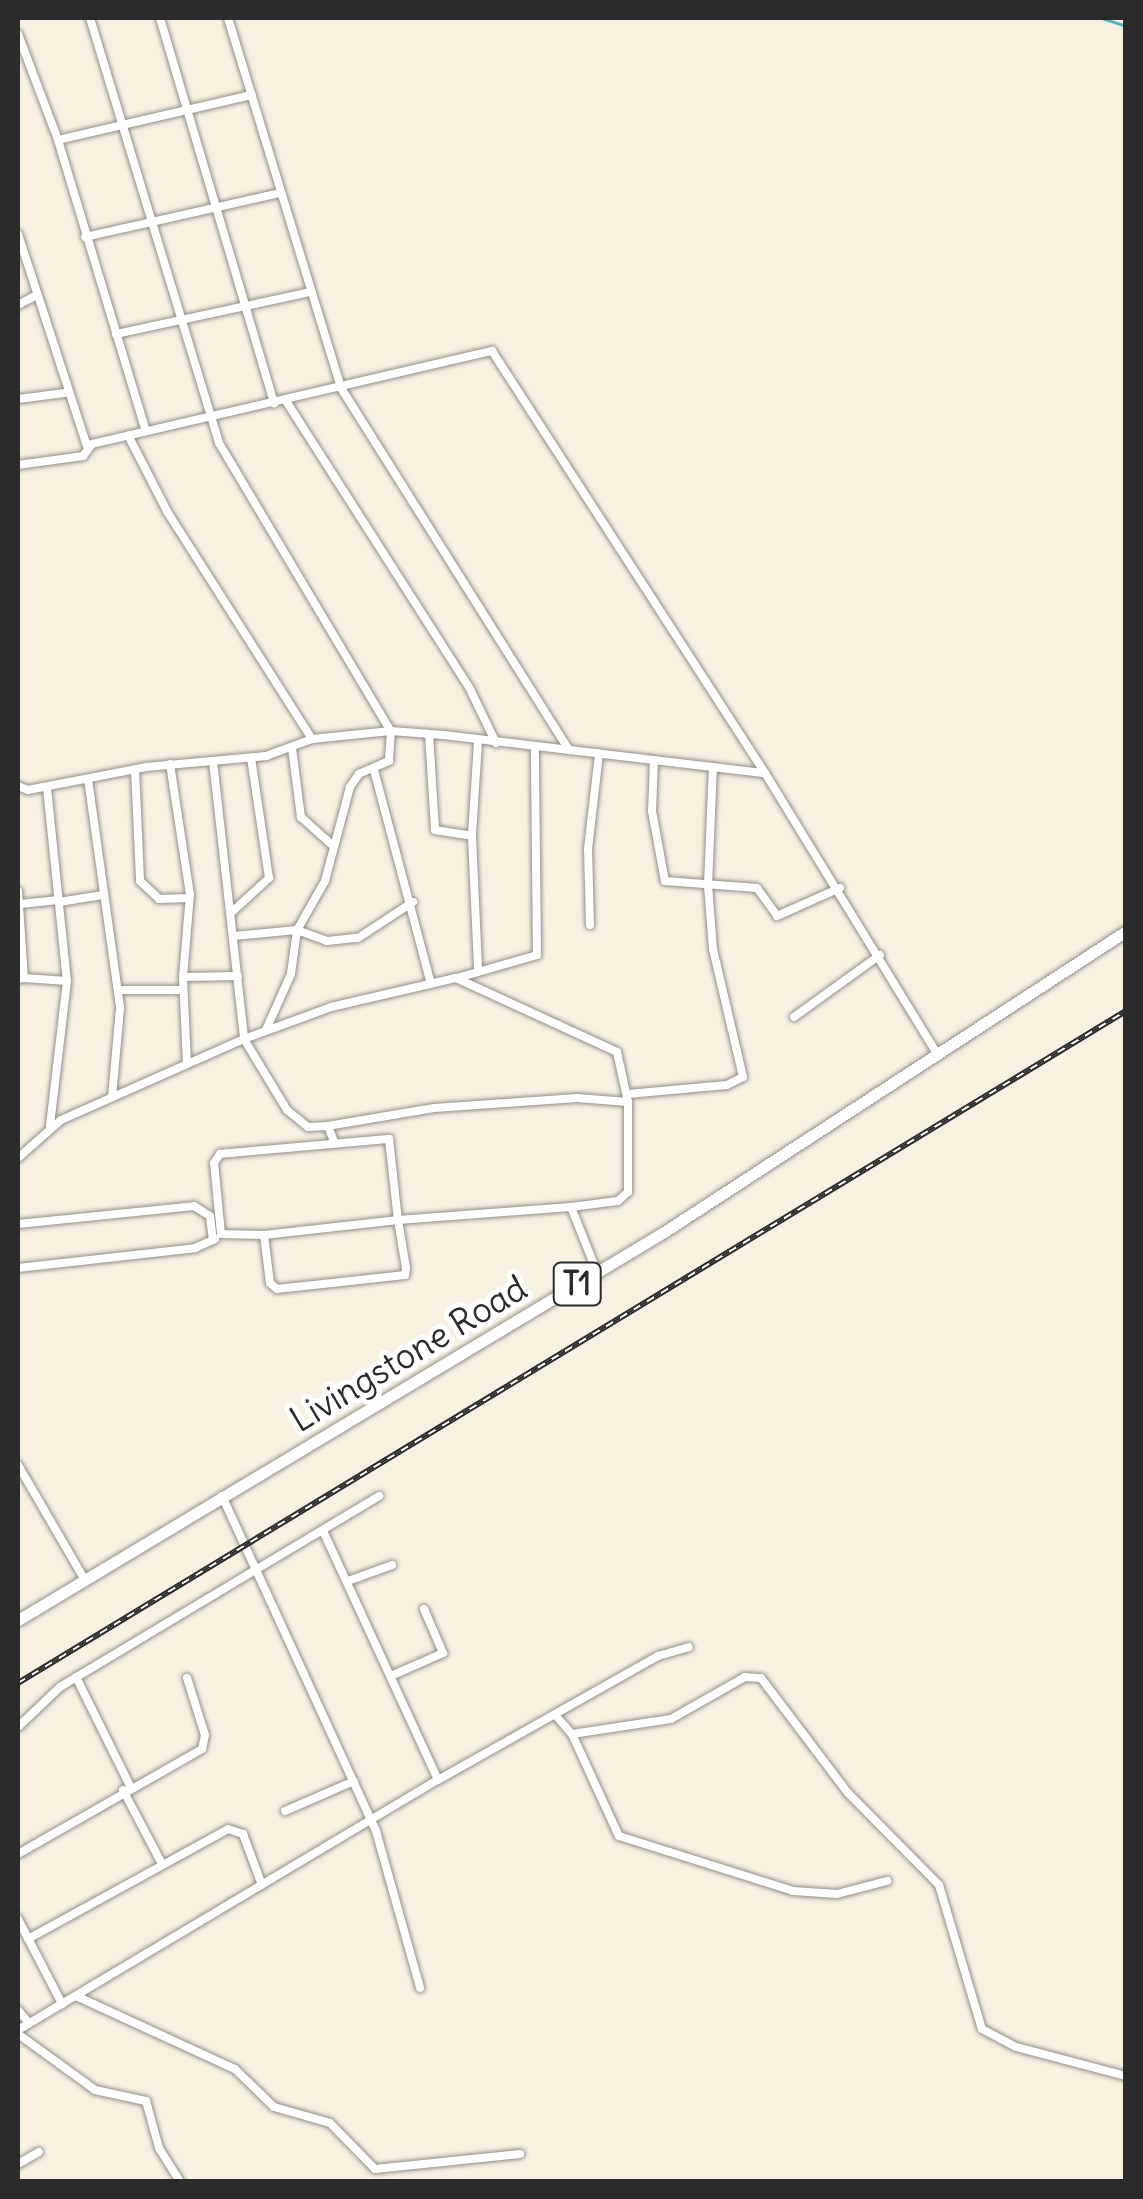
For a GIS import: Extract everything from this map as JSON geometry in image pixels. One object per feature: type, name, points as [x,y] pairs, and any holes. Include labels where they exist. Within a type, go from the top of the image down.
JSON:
[{"type":"highway","name":"Livingstone Road","points":[[18,1620],[597,1272],[1126,931]]},
{"type":"street","points":[[90,18],[208,417],[391,731],[390,758],[350,787],[331,844],[326,881],[297,930],[291,974],[266,1030]]},
{"type":"street","points":[[160,18],[274,403]]},
{"type":"street","points":[[228,18],[342,388],[569,750]]},
{"type":"street","points":[[18,34],[58,140],[146,431]]},
{"type":"street","points":[[58,140],[252,95]]},
{"type":"street","points":[[85,237],[280,193]]},
{"type":"street","points":[[18,234],[66,393],[87,446],[83,456],[18,465]]},
{"type":"street","points":[[116,334],[181,316],[311,292]]},
{"type":"street","points":[[18,305],[37,295]]},
{"type":"street","points":[[87,446],[492,351],[840,888],[937,1054]]},
{"type":"street","points":[[18,399],[66,393]]},
{"type":"street","points":[[286,400],[470,689],[496,743]]},
{"type":"street","points":[[128,435],[177,527],[312,739]]},
{"type":"street","points":[[18,786],[47,788],[136,769],[251,757],[312,739],[391,731],[765,774]]},
{"type":"street","points":[[429,734],[435,830],[472,836]]},
{"type":"street","points":[[478,742],[472,836],[478,969]]},
{"type":"street","points":[[18,1158],[50,1126],[266,1030],[331,1007],[536,955],[535,747]]},
{"type":"street","points":[[292,748],[301,818],[331,844]]},
{"type":"street","points":[[590,925],[588,849],[599,754]]},
{"type":"street","points":[[232,911],[269,878],[251,757]]},
{"type":"street","points":[[654,760],[652,811],[662,878],[757,888],[776,916],[840,888]]},
{"type":"street","points":[[214,761],[244,1039],[264,1080],[298,1121],[328,1126],[434,1108],[628,1098],[727,1085],[744,1078],[714,949],[708,885],[713,767]]},
{"type":"street","points":[[170,764],[189,898],[183,977],[187,1064]]},
{"type":"street","points":[[136,769],[132,824],[140,881],[159,899],[189,898]]},
{"type":"street","points":[[374,770],[413,902],[431,984]]},
{"type":"street","points":[[88,779],[118,990],[112,1097]]},
{"type":"street","points":[[47,788],[67,981],[50,1126]]},
{"type":"street","points":[[18,891],[21,979],[67,981]]},
{"type":"street","points":[[20,904],[102,895]]},
{"type":"street","points":[[234,936],[297,930],[328,941],[358,938],[413,902]]},
{"type":"street","points":[[794,1018],[880,955]]},
{"type":"street","points":[[183,977],[238,976]]},
{"type":"street","points":[[18,1268],[181,1250],[217,1238],[618,1201],[628,1192],[628,1098],[617,1052],[456,978]]},
{"type":"street","points":[[118,990],[183,990]]},
{"type":"street","points":[[328,1126],[334,1142]]},
{"type":"street","points":[[217,1238],[217,1156],[389,1139],[406,1271],[398,1279],[277,1289],[270,1283],[264,1234]]},
{"type":"street","points":[[18,1224],[194,1206],[208,1212],[217,1238]]},
{"type":"street","points":[[571,1207],[597,1272]]},
{"type":"street","points":[[18,1465],[85,1580]]},
{"type":"street","points":[[222,1496],[372,1821],[420,1988]]},
{"type":"street","points":[[18,1727],[76,1677],[379,1496]]},
{"type":"street","points":[[324,1532],[438,1780]]},
{"type":"street","points":[[348,1581],[392,1566]]},
{"type":"street","points":[[393,1675],[444,1653],[424,1609]]},
{"type":"street","points":[[180,2182],[159,2148],[146,2100],[95,2090],[18,2032],[438,1780],[557,1717],[658,1656],[689,1647]]},
{"type":"street","points":[[76,1677],[160,1862]]},
{"type":"street","points":[[572,1734],[671,1719],[745,1677],[761,1678],[848,1794],[939,1885],[982,2028],[1016,2047],[1126,2076]]},
{"type":"street","points":[[18,1854],[205,1745],[186,1678]]},
{"type":"street","points":[[557,1717],[572,1734],[619,1836],[793,1891],[837,1894],[888,1881]]},
{"type":"street","points":[[285,1810],[354,1782]]},
{"type":"street","points":[[28,1939],[90,1910],[160,1862],[233,1828],[243,1834],[262,1885]]},
{"type":"street","points":[[18,1919],[62,2004]]},
{"type":"street","points":[[76,1996],[221,2062],[274,2107],[330,2123],[375,2169],[520,2154]]},
{"type":"street","points":[[18,2010],[29,2024]]},
{"type":"street","points":[[18,2164],[39,2152]]},
{"type":"waterway","points":[[1102,18],[1126,26]]},
{"type":"railway","points":[[18,1683],[1126,1011]]}]
